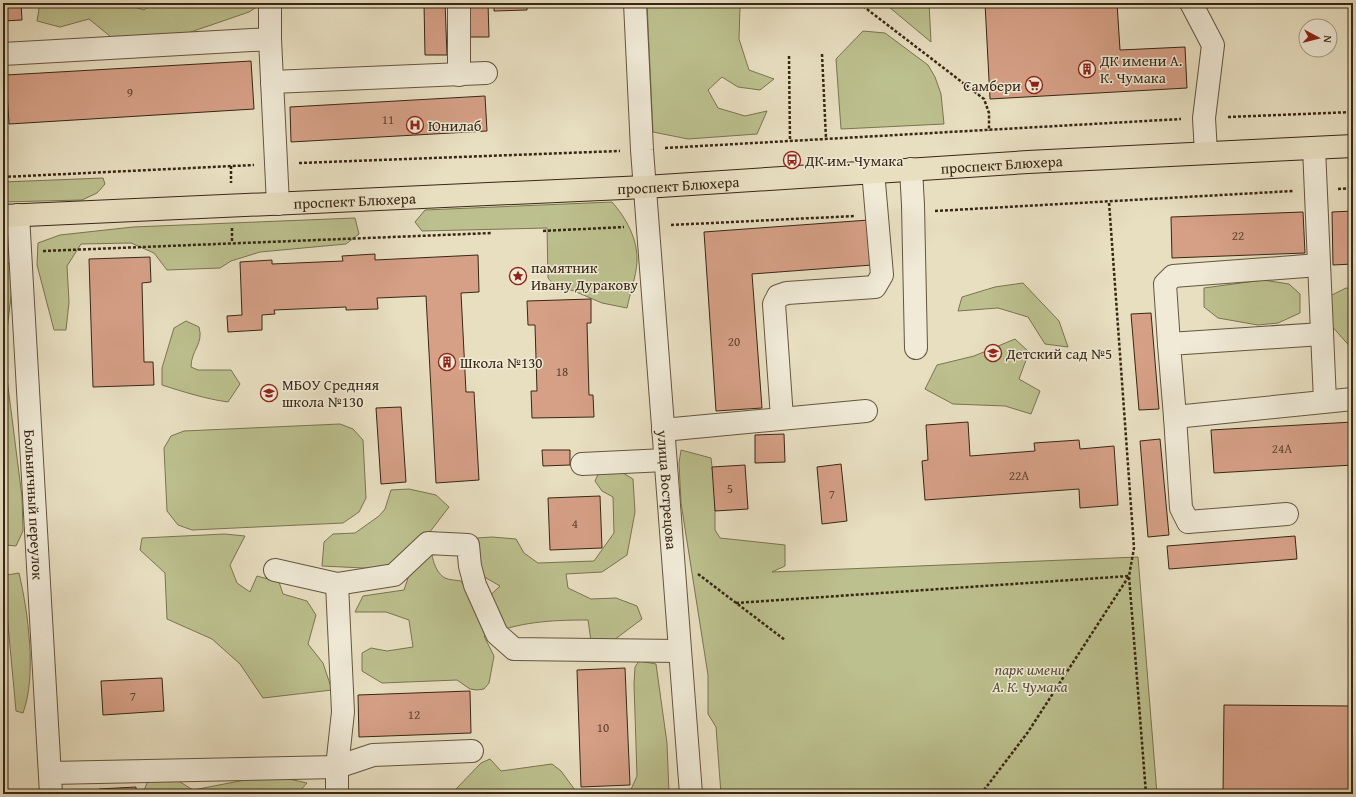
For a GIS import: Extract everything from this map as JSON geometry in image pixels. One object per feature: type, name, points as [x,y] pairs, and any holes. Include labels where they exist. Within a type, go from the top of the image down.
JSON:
[{"type":"main road","name":"проспект Блюхера","points":[[10,216],[645,187],[911,169],[1353,146]]},
{"type":"street","points":[[270,3],[270,39],[278,204]]},
{"type":"street","points":[[459,3],[459,74]]},
{"type":"street","name":"улица Вострецова","points":[[635,3],[642,150],[691,794]]},
{"type":"street","points":[[1191,3],[1213,45],[1204,118],[1206,153]]},
{"type":"street","points":[[3,54],[270,39]]},
{"type":"street","points":[[272,82],[486,74]]},
{"type":"street","points":[[1314,148],[1325,402]]},
{"type":"street","points":[[911,169],[916,348]]},
{"type":"street","points":[[782,418],[774,304],[778,296],[788,293],[875,287],[882,275],[873,172]]},
{"type":"street","name":"Больничный переулок","points":[[10,216],[21,252],[51,794]]},
{"type":"street","points":[[1287,514],[1188,522],[1181,508],[1165,284],[1173,276],[1319,265]]},
{"type":"street","points":[[1169,344],[1322,334]]},
{"type":"street","points":[[1175,417],[1353,399]]},
{"type":"street","points":[[663,430],[866,411]]},
{"type":"street","points":[[582,464],[665,460]]},
{"type":"street","points":[[275,570],[338,584],[394,575],[428,543],[468,545],[470,566],[475,585],[497,634],[514,649],[679,651]]},
{"type":"street","points":[[337,794],[337,767],[343,712],[338,584]]},
{"type":"street","points":[[50,773],[337,767],[373,755],[472,751]]},
{"type":"path","points":[[859,3],[984,99],[989,113],[989,131]]},
{"type":"path","points":[[822,54],[826,139]]},
{"type":"path","points":[[789,56],[790,141]]},
{"type":"path","points":[[3,176],[642,150],[1204,118],[1353,112]]},
{"type":"path","points":[[912,212],[1353,188]]},
{"type":"path","points":[[1109,202],[1134,548],[1129,576],[1146,794]]},
{"type":"path","points":[[543,231],[877,215]]},
{"type":"path","points":[[21,252],[492,233]]},
{"type":"path","points":[[674,575],[698,573],[785,640]]},
{"type":"path","points":[[736,603],[1129,576]]},
{"type":"path","points":[[981,794],[1028,732],[1129,576]]},
{"type":"green space","points":[[40,3],[122,3],[144,10],[152,3],[263,3],[249,12],[182,35],[111,37],[89,19],[60,27],[37,21]]},
{"type":"green space","points":[[647,3],[742,3],[740,7],[739,39],[749,70],[774,79],[760,90],[738,87],[722,77],[708,90],[718,108],[745,116],[767,111],[757,134],[688,139],[653,132]]},
{"type":"green space","points":[[884,3],[929,3],[931,42],[889,7]]},
{"type":"green space","points":[[863,31],[885,33],[928,65],[935,77],[941,94],[944,124],[841,129],[836,59]]},
{"type":"green space","points":[[103,178],[105,184],[97,193],[82,200],[3,202],[3,182]]},
{"type":"green space","points":[[612,202],[630,229],[637,253],[635,273],[627,308],[602,303],[574,291],[555,286],[548,278],[547,228],[422,231],[415,222],[425,210]]},
{"type":"green space","points":[[355,218],[359,234],[346,244],[260,252],[231,261],[220,268],[167,270],[154,253],[131,243],[81,244],[67,266],[69,302],[66,330],[54,330],[37,265],[38,243],[60,235],[133,227]]},
{"type":"green space","points":[[3,255],[14,272],[4,355],[22,497],[23,531],[16,546],[6,545],[3,503]]},
{"type":"green space","points":[[1263,280],[1289,284],[1300,294],[1300,313],[1278,323],[1258,325],[1218,318],[1204,307],[1204,288]]},
{"type":"green space","points":[[1023,283],[1059,321],[1068,347],[1045,344],[1028,317],[998,308],[958,311],[962,297],[995,287]]},
{"type":"green space","points":[[1346,288],[1353,289],[1353,350],[1329,323],[1324,303],[1332,295]]},
{"type":"green space","points":[[186,321],[199,327],[200,333],[199,343],[193,356],[191,367],[198,370],[231,370],[240,384],[228,402],[187,393],[162,385],[162,368],[174,328]]},
{"type":"green space","points":[[1015,339],[1029,352],[1019,379],[1040,391],[1031,414],[1005,406],[953,404],[925,389],[937,365],[974,356]]},
{"type":"green space","points":[[340,424],[353,429],[363,440],[366,498],[359,512],[343,523],[192,530],[178,525],[167,511],[164,448],[171,436],[184,431]]},
{"type":"green space","name":"парк имени А. К. Чумака","points":[[681,450],[711,458],[715,492],[715,530],[720,538],[785,545],[785,566],[772,572],[1138,557],[1157,794],[721,794],[716,727],[708,714],[708,675],[681,503],[679,463]]},
{"type":"green space","points":[[601,468],[618,470],[633,479],[635,512],[627,555],[602,572],[566,574],[568,588],[591,599],[616,598],[637,606],[642,619],[614,640],[591,641],[588,620],[534,623],[497,631],[484,636],[494,656],[489,683],[484,689],[470,689],[457,680],[382,683],[362,671],[362,653],[371,648],[387,651],[413,647],[409,620],[386,612],[355,612],[363,596],[404,590],[409,575],[384,569],[322,566],[324,542],[333,534],[355,533],[379,516],[385,509],[391,490],[409,489],[436,495],[449,507],[429,533],[434,564],[440,574],[445,578],[461,581],[478,607],[500,586],[481,575],[477,559],[477,538],[492,537],[516,539],[524,553],[538,563],[594,561],[614,533],[613,497],[602,491],[595,481]]},
{"type":"green space","points":[[225,534],[245,536],[230,565],[237,583],[250,592],[257,576],[279,582],[283,594],[307,601],[316,615],[308,644],[323,663],[332,690],[263,698],[240,664],[212,639],[167,619],[165,573],[140,550],[142,538]]},
{"type":"green space","points":[[19,573],[30,643],[30,681],[23,713],[16,711],[7,614],[7,575]]},
{"type":"green space","points":[[639,661],[656,664],[667,743],[669,794],[629,794],[637,776],[634,684],[635,667]]},
{"type":"green space","points":[[490,759],[501,771],[552,764],[561,771],[578,794],[457,794],[456,789],[481,763]]},
{"type":"green space","points":[[271,775],[307,783],[297,794],[145,794],[145,788],[149,778],[172,777],[193,790]]},
{"type":"building","points":[[3,3],[21,3],[22,20],[3,21]]},
{"type":"building","points":[[424,3],[445,3],[447,55],[425,55]]},
{"type":"building","points":[[468,3],[488,3],[489,37],[469,37]]},
{"type":"building","points":[[494,3],[527,3],[527,10],[494,11]]},
{"type":"building","name":"ДК имени А. К. Чумака","points":[[985,3],[1117,3],[1120,50],[1185,47],[1187,88],[990,99]]},
{"type":"building","points":[[251,61],[254,109],[9,124],[6,75]]},
{"type":"building","points":[[485,96],[487,131],[291,142],[290,107]]},
{"type":"building","points":[[1353,211],[1353,264],[1333,265],[1332,212]]},
{"type":"building","points":[[1303,212],[1305,253],[1172,258],[1171,217]]},
{"type":"building","points":[[869,220],[872,265],[752,274],[762,408],[716,411],[704,232]]},
{"type":"building","name":"Школа №130","points":[[375,254],[375,260],[478,255],[479,292],[461,293],[466,392],[474,392],[479,480],[436,483],[426,296],[377,298],[378,309],[346,310],[346,307],[274,310],[275,314],[262,315],[262,330],[228,332],[227,316],[242,315],[240,262],[272,260],[272,264],[343,261],[342,256]]},
{"type":"building","points":[[150,257],[151,282],[142,283],[144,362],[153,362],[154,385],[93,387],[89,259]]},
{"type":"building","points":[[591,299],[591,323],[587,323],[589,395],[593,395],[594,417],[532,418],[531,391],[537,391],[535,325],[528,325],[527,301]]},
{"type":"building","points":[[1151,313],[1159,409],[1139,410],[1131,314]]},
{"type":"building","points":[[401,407],[406,482],[381,484],[376,408]]},
{"type":"building","points":[[968,422],[970,456],[1035,451],[1034,443],[1079,440],[1080,449],[1114,446],[1118,505],[1080,508],[1079,489],[925,500],[922,461],[928,460],[926,425]]},
{"type":"building","points":[[1353,422],[1353,465],[1214,473],[1211,430]]},
{"type":"building","points":[[784,434],[785,462],[755,463],[755,435]]},
{"type":"building","points":[[1160,439],[1169,535],[1148,537],[1140,441]]},
{"type":"building","points":[[542,450],[570,450],[570,465],[543,466]]},
{"type":"building","points":[[841,464],[847,521],[822,524],[817,467]]},
{"type":"building","points":[[745,465],[748,509],[715,511],[712,467]]},
{"type":"building","points":[[600,496],[602,548],[550,550],[548,498]]},
{"type":"building","points":[[1295,536],[1297,559],[1169,569],[1167,546]]},
{"type":"building","points":[[625,668],[630,785],[581,787],[577,670]]},
{"type":"building","points":[[162,678],[164,711],[103,715],[101,681]]},
{"type":"building","points":[[470,691],[471,733],[359,737],[358,695]]},
{"type":"building","points":[[1224,705],[1353,706],[1353,794],[1223,794]]},
{"type":"building","points":[[136,787],[136,794],[99,794],[99,789]]},
{"type":"place","name":"ДК имени А. К. Чумака","points":[[1087,69]]},
{"type":"place","name":"Самбери","points":[[1034,85]]},
{"type":"place","name":"Юнилаб","points":[[415,125]]},
{"type":"place","name":"ДК им. Чумака","points":[[792,160]]},
{"type":"place","name":"памятник Ивану Дуракову","points":[[518,276]]},
{"type":"place","name":"Детский сад №5","points":[[993,353]]},
{"type":"place","name":"Школа №130","points":[[447,362]]},
{"type":"place","name":"МБОУ Средняя школа №130","points":[[269,393]]}]
